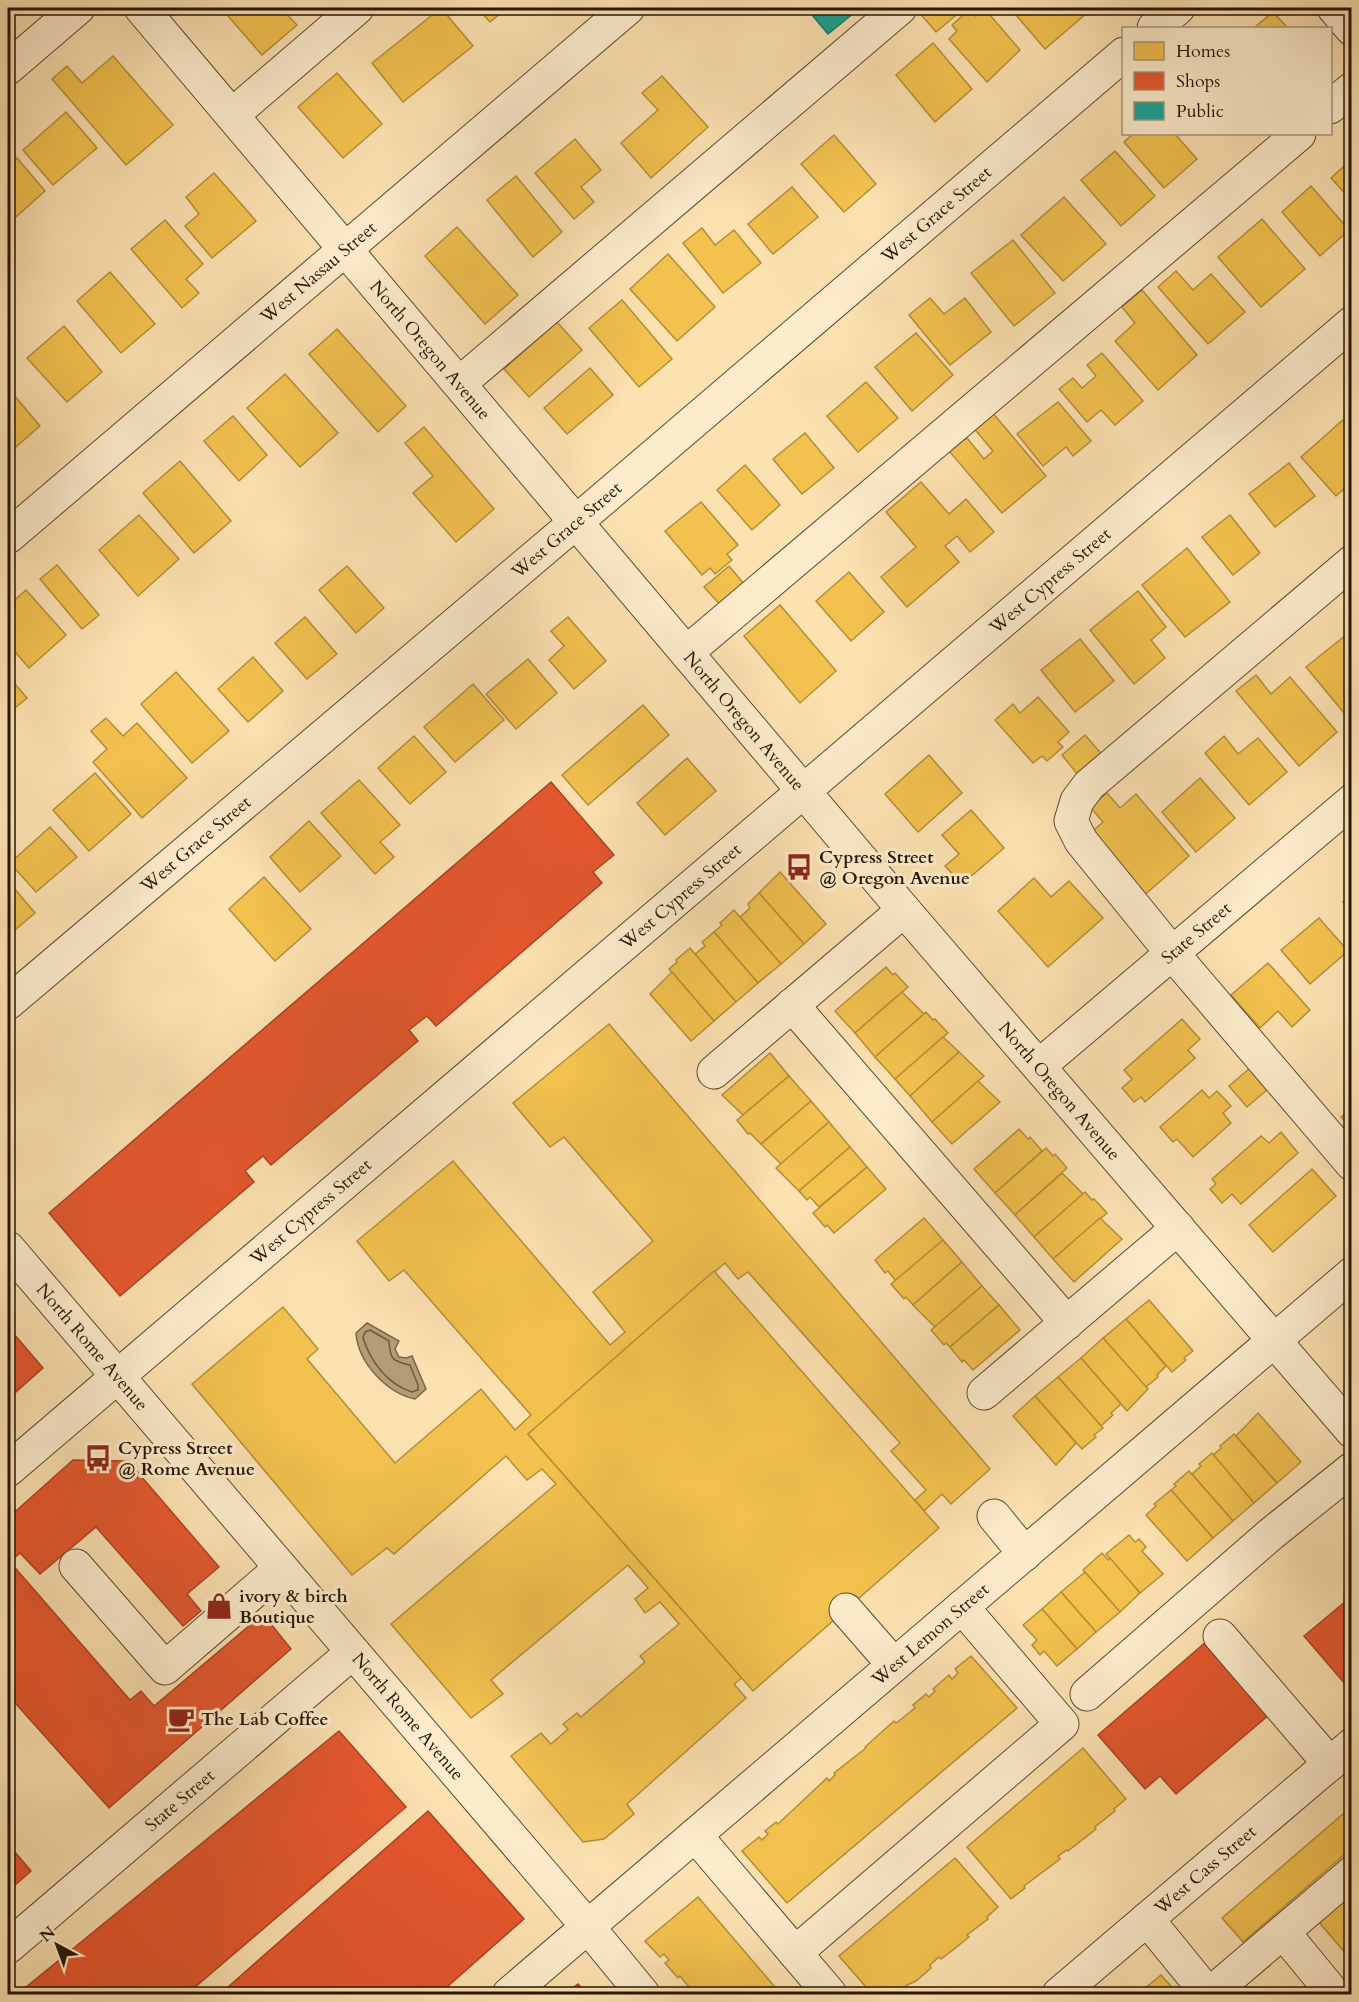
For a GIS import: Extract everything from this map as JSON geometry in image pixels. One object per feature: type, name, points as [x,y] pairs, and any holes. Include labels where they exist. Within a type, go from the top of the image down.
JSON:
[{"type":"street","points":[[8,68],[78,8]]},
{"type":"street","name":"North Oregon Avenue","points":[[141,8],[904,910],[1352,1431]]},
{"type":"street","points":[[232,115],[357,8]]},
{"type":"street","name":"West Nassau Street","points":[[8,537],[628,8]]},
{"type":"street","points":[[460,383],[900,8]]},
{"type":"street","points":[[1155,27],[1178,8]]},
{"type":"street","points":[[1334,8],[1352,29]]},
{"type":"street","name":"West Grace Street","points":[[8,1003],[1122,56]]},
{"type":"street","points":[[1332,105],[1352,89]]},
{"type":"street","points":[[687,652],[1298,135]]},
{"type":"street","name":"West Cypress Street","points":[[8,1470],[1352,322]]},
{"type":"street","points":[[1352,562],[1089,785],[1077,801],[1071,821],[1081,841],[1352,1164]]},
{"type":"street","name":"State Street","points":[[1039,1066],[1352,801]]},
{"type":"street","points":[[714,1072],[904,910]]},
{"type":"street","points":[[792,1005],[1067,1323]]},
{"type":"street","points":[[984,1393],[1178,1228]]},
{"type":"street","name":"North Rome Avenue","points":[[8,1248],[588,1927],[643,1995]]},
{"type":"street","name":"West Lemon Street","points":[[508,1995],[1352,1274]]},
{"type":"street","points":[[1087,1694],[1271,1534],[1352,1469]]},
{"type":"street","points":[[994,1516],[1025,1554]]},
{"type":"street","points":[[76,1566],[165,1668],[281,1568]]},
{"type":"street","points":[[795,1953],[1062,1724],[962,1607]]},
{"type":"street","points":[[846,1610],[894,1665]]},
{"type":"street","points":[[1220,1636],[1341,1755]]},
{"type":"street","name":"State Street","points":[[8,1947],[353,1652]]},
{"type":"street","name":"West Cass Street","points":[[1059,1995],[1341,1755]]},
{"type":"street","points":[[695,1835],[830,1995]]},
{"type":"street","points":[[1147,1919],[1209,1995],[1352,1873]]},
{"type":"street","points":[[1283,1932],[1329,1988],[1326,1995]]},
{"type":"water","points":[[367,1323],[399,1341],[395,1349],[399,1357],[412,1356],[426,1389],[415,1399],[394,1390],[368,1365],[362,1355],[356,1333]]},
{"type":"building: Homes","points":[[221,8],[281,8],[297,25],[262,55]]},
{"type":"building: Homes","points":[[441,8],[473,46],[403,102],[372,63]]},
{"type":"building: Homes","points":[[477,8],[507,8],[490,22]]},
{"type":"building: Homes","points":[[919,8],[957,8],[961,11],[936,32],[917,10]]},
{"type":"building: Homes","points":[[984,8],[1020,50],[987,82],[949,39],[957,31],[952,25],[969,10],[975,16]]},
{"type":"building: Homes","points":[[1010,8],[1082,8],[1087,13],[1045,49]]},
{"type":"building: Homes","points":[[1273,12],[1287,27],[1255,27]]},
{"type":"building: Homes","points":[[933,43],[972,89],[935,122],[896,75]]},
{"type":"building: Homes","points":[[113,56],[173,125],[126,165],[52,79],[67,66],[82,83]]},
{"type":"building: Homes","points":[[337,73],[382,124],[343,158],[298,107]]},
{"type":"building: Homes","points":[[662,76],[708,127],[651,178],[621,143],[658,110],[642,93]]},
{"type":"building: Homes","points":[[66,112],[97,148],[53,185],[23,150]]},
{"type":"building: Homes","points":[[834,135],[876,184],[844,212],[801,164]]},
{"type":"building: Homes","points":[[1132,135],[1176,135],[1197,159],[1164,188],[1124,142]]},
{"type":"building: Homes","points":[[575,139],[601,170],[581,187],[594,202],[574,219],[535,173]]},
{"type":"building: Homes","points":[[1115,151],[1155,196],[1121,226],[1081,180]]},
{"type":"building: Homes","points":[[17,158],[45,191],[8,224],[8,166]]},
{"type":"building: Homes","points":[[1352,159],[1352,201],[1331,178]]},
{"type":"building: Homes","points":[[214,173],[256,221],[212,258],[185,226],[199,214],[186,197]]},
{"type":"building: Homes","points":[[516,176],[562,232],[533,257],[487,200]]},
{"type":"building: Homes","points":[[1311,186],[1349,230],[1320,256],[1282,212]]},
{"type":"building: Homes","points":[[792,187],[818,217],[773,254],[748,224]]},
{"type":"building: Homes","points":[[1064,197],[1106,244],[1063,281],[1021,235]]},
{"type":"building: Homes","points":[[1262,219],[1305,269],[1261,307],[1218,257]]},
{"type":"building: Homes","points":[[165,220],[203,264],[186,279],[199,293],[182,308],[131,249]]},
{"type":"building: Homes","points":[[457,227],[518,295],[485,324],[425,256]]},
{"type":"building: Homes","points":[[702,228],[715,245],[734,230],[761,263],[723,293],[683,243]]},
{"type":"building: Homes","points":[[1013,240],[1055,293],[1014,326],[971,273]]},
{"type":"building: Homes","points":[[668,254],[715,307],[677,341],[630,289]]},
{"type":"building: Homes","points":[[1176,271],[1193,290],[1211,274],[1245,312],[1208,344],[1158,287]]},
{"type":"building: Homes","points":[[110,272],[155,324],[121,353],[77,301]]},
{"type":"building: Homes","points":[[1142,290],[1197,355],[1158,390],[1115,341],[1135,323],[1122,307]]},
{"type":"building: Homes","points":[[930,298],[944,314],[965,298],[991,332],[950,365],[909,315]]},
{"type":"building: Homes","points":[[622,300],[672,359],[639,387],[589,328]]},
{"type":"building: Homes","points":[[557,322],[582,350],[529,397],[504,369]]},
{"type":"building: Homes","points":[[64,326],[102,372],[67,402],[27,358]]},
{"type":"building: Homes","points":[[337,329],[406,406],[378,432],[309,354]]},
{"type":"building: Homes","points":[[916,333],[953,375],[912,411],[875,367]]},
{"type":"building: Homes","points":[[1102,353],[1143,401],[1115,425],[1101,410],[1087,422],[1059,389],[1073,378],[1082,388],[1096,376],[1087,365]]},
{"type":"building: Homes","points":[[590,368],[613,395],[567,434],[544,408]]},
{"type":"building: Homes","points":[[285,374],[338,433],[300,467],[247,408]]},
{"type":"building: Homes","points":[[866,382],[898,418],[858,452],[827,416]]},
{"type":"building: Homes","points":[[8,388],[40,426],[9,453],[8,451]]},
{"type":"building: Homes","points":[[1058,402],[1091,441],[1073,456],[1066,447],[1043,466],[1017,434]]},
{"type":"building: Homes","points":[[991,411],[1046,476],[1002,513],[949,451],[967,438],[984,459],[993,451],[972,426]]},
{"type":"building: Homes","points":[[233,416],[267,455],[239,481],[204,441]]},
{"type":"building: Homes","points":[[1344,419],[1352,427],[1352,482],[1336,496],[1301,457]]},
{"type":"building: Homes","points":[[424,427],[494,509],[456,542],[413,493],[433,476],[405,443]]},
{"type":"building: Homes","points":[[805,433],[834,468],[802,494],[773,459]]},
{"type":"building: Homes","points":[[180,461],[231,521],[194,553],[143,493]]},
{"type":"building: Homes","points":[[1289,463],[1315,496],[1275,527],[1249,494]]},
{"type":"building: Homes","points":[[745,465],[780,505],[752,530],[717,490]]},
{"type":"building: Homes","points":[[921,482],[949,514],[966,499],[994,532],[970,552],[957,536],[945,546],[959,562],[907,607],[881,577],[916,547],[886,512]]},
{"type":"building: Homes","points":[[701,502],[738,545],[727,554],[732,560],[715,574],[710,568],[702,575],[665,531]]},
{"type":"building: Homes","points":[[139,515],[179,559],[138,596],[99,550]]},
{"type":"building: Homes","points":[[1230,515],[1260,553],[1233,575],[1202,537]]},
{"type":"building: Homes","points":[[1187,548],[1230,602],[1185,637],[1142,585]]},
{"type":"building: Homes","points":[[57,565],[99,615],[82,629],[40,579]]},
{"type":"building: Homes","points":[[347,566],[384,608],[356,633],[319,590]]},
{"type":"building: Homes","points":[[729,566],[749,590],[725,610],[704,587]]},
{"type":"building: Homes","points":[[849,572],[884,612],[851,641],[816,601]]},
{"type":"building: Homes","points":[[26,590],[66,635],[29,668],[8,644],[8,606]]},
{"type":"building: Homes","points":[[1138,591],[1166,627],[1151,640],[1165,658],[1134,684],[1090,630]]},
{"type":"building: Homes","points":[[780,605],[836,671],[800,703],[744,636]]},
{"type":"building: Homes","points":[[305,617],[337,654],[307,679],[275,643]]},
{"type":"building: Homes","points":[[568,617],[606,661],[574,689],[549,660],[564,646],[551,631]]},
{"type":"building: Homes","points":[[1346,635],[1352,643],[1352,719],[1350,720],[1306,667]]},
{"type":"building: Homes","points":[[1080,639],[1114,681],[1075,712],[1041,670]]},
{"type":"building: Homes","points":[[253,657],[283,691],[248,722],[218,689]]},
{"type":"building: Homes","points":[[528,659],[557,693],[516,729],[486,694]]},
{"type":"building: Homes","points":[[176,672],[229,731],[192,763],[141,704]]},
{"type":"building: Homes","points":[[1256,675],[1271,694],[1290,677],[1337,732],[1299,766],[1236,691]]},
{"type":"building: Homes","points":[[8,676],[27,698],[8,714]]},
{"type":"building: Homes","points":[[473,684],[504,720],[455,762],[424,727]]},
{"type":"building: Homes","points":[[1038,697],[1069,732],[1058,742],[1063,747],[1047,761],[1042,756],[1033,763],[995,720],[1013,704],[1020,713]]},
{"type":"building: Homes","points":[[643,705],[669,735],[588,805],[562,775]]},
{"type":"building: Homes","points":[[106,718],[123,736],[137,723],[187,778],[142,818],[93,762],[107,749],[91,731]]},
{"type":"building: Homes","points":[[1085,735],[1106,759],[1082,780],[1062,755]]},
{"type":"building: Homes","points":[[414,736],[446,772],[410,804],[378,768]]},
{"type":"building: Homes","points":[[1224,736],[1238,754],[1258,738],[1287,772],[1249,805],[1205,753]]},
{"type":"building: Homes","points":[[929,755],[962,793],[918,832],[885,794]]},
{"type":"building: Homes","points":[[687,758],[716,791],[665,835],[637,803]]},
{"type":"building: Homes","points":[[95,773],[131,814],[89,851],[53,810]]},
{"type":"building: Homes","points":[[1200,778],[1235,818],[1196,852],[1162,812]]},
{"type":"building: Homes","points":[[359,780],[400,825],[380,842],[394,857],[375,874],[321,813]]},
{"type":"building: Homes","points":[[1107,793],[1120,808],[1136,794],[1189,856],[1140,899],[1087,836],[1103,822],[1090,807]]},
{"type":"building: Homes","points":[[971,810],[1004,848],[962,884],[945,866],[959,854],[942,835]]},
{"type":"building: Homes","points":[[309,821],[341,856],[300,892],[270,857]]},
{"type":"building: Homes","points":[[50,827],[77,857],[36,892],[10,863]]},
{"type":"building: Homes","points":[[780,872],[826,924],[804,944],[759,893]]},
{"type":"building: Homes","points":[[264,877],[311,929],[275,961],[229,909]]},
{"type":"building: Homes","points":[[1034,878],[1051,897],[1069,881],[1103,918],[1048,967],[998,911]]},
{"type":"building: Homes","points":[[8,881],[35,913],[8,936]]},
{"type":"building: Homes","points":[[759,893],[804,944],[781,964],[740,917],[750,908],[748,904]]},
{"type":"building: Homes","points":[[1352,895],[1352,912],[1343,902]]},
{"type":"building: Homes","points":[[734,910],[781,964],[758,983],[714,932]]},
{"type":"building: Homes","points":[[1319,918],[1348,951],[1310,984],[1281,950]]},
{"type":"building: Homes","points":[[714,932],[758,983],[736,1002],[695,954],[705,946],[702,942]]},
{"type":"building: Homes","points":[[690,948],[736,1002],[714,1021],[669,969]]},
{"type":"building: Homes","points":[[1268,963],[1310,1010],[1292,1027],[1278,1011],[1260,1028],[1231,995]]},
{"type":"building: Homes","points":[[886,967],[908,987],[855,1033],[835,1011]]},
{"type":"building: Homes","points":[[672,972],[714,1021],[691,1041],[650,994]]},
{"type":"building: Homes","points":[[902,992],[924,1014],[875,1057],[855,1033]]},
{"type":"building: Homes","points":[[926,1012],[948,1033],[895,1079],[875,1057]]},
{"type":"building: Homes","points":[[1182,1019],[1200,1039],[1188,1050],[1195,1058],[1145,1102],[1141,1097],[1134,1102],[1122,1088],[1132,1079],[1124,1070]]},
{"type":"building: Homes","points":[[609,1024],[990,1469],[951,1504],[942,1494],[924,1511],[915,1500],[926,1490],[891,1451],[900,1443],[748,1272],[738,1279],[725,1263],[528,1434],[742,1678],[734,1684],[746,1698],[627,1804],[634,1814],[604,1839],[583,1842],[511,1756],[541,1733],[551,1744],[568,1729],[563,1724],[577,1713],[581,1717],[645,1662],[640,1656],[679,1624],[660,1602],[645,1613],[635,1599],[648,1588],[628,1565],[491,1680],[503,1694],[471,1718],[391,1624],[556,1484],[542,1469],[527,1480],[506,1456],[394,1554],[387,1548],[352,1575],[192,1384],[283,1307],[318,1349],[307,1359],[395,1463],[481,1389],[515,1430],[531,1415],[404,1270],[389,1281],[357,1241],[453,1161],[610,1345],[625,1332],[593,1292],[653,1241],[564,1137],[550,1147],[513,1103]]},
{"type":"building: Homes","points":[[943,1037],[959,1052],[910,1096],[895,1079]]},
{"type":"building: Homes","points":[[959,1052],[984,1076],[932,1122],[910,1096]]},
{"type":"building: Homes","points":[[770,1053],[789,1076],[743,1115],[722,1095]]},
{"type":"building: Homes","points":[[1250,1068],[1268,1089],[1247,1107],[1229,1086]]},
{"type":"building: Homes","points":[[789,1076],[811,1101],[761,1144],[750,1133],[748,1134],[737,1120]]},
{"type":"building: Homes","points":[[978,1081],[1000,1102],[952,1144],[932,1122]]},
{"type":"building: Homes","points":[[1202,1090],[1209,1098],[1217,1091],[1231,1106],[1223,1113],[1231,1123],[1193,1157],[1177,1139],[1173,1142],[1160,1127]]},
{"type":"building: Homes","points":[[811,1101],[829,1122],[781,1164],[761,1144]]},
{"type":"building: Homes","points":[[1352,1109],[1352,1130],[1341,1117]]},
{"type":"building: Homes","points":[[829,1122],[850,1147],[799,1191],[776,1168]]},
{"type":"building: Homes","points":[[1019,1129],[1028,1139],[1030,1137],[1042,1151],[995,1193],[974,1169]]},
{"type":"building: Homes","points":[[1281,1132],[1298,1153],[1241,1204],[1232,1194],[1222,1203],[1210,1189],[1216,1184],[1212,1179],[1261,1136],[1269,1143]]},
{"type":"building: Homes","points":[[850,1147],[867,1167],[819,1207],[810,1197],[807,1200],[799,1191]]},
{"type":"building: Homes","points":[[1046,1148],[1053,1156],[1055,1154],[1067,1168],[1015,1215],[995,1193]]},
{"type":"building: Homes","points":[[867,1167],[886,1189],[834,1233],[827,1225],[825,1227],[813,1213]]},
{"type":"building: Homes","points":[[1312,1169],[1336,1196],[1273,1252],[1249,1225]]},
{"type":"building: Homes","points":[[1062,1173],[1083,1194],[1034,1237],[1015,1215]]},
{"type":"building: Homes","points":[[1085,1192],[1107,1213],[1053,1259],[1034,1237]]},
{"type":"building: Homes","points":[[924,1218],[943,1240],[896,1281],[888,1271],[885,1273],[875,1260]]},
{"type":"building: Homes","points":[[1100,1218],[1122,1239],[1074,1282],[1053,1259]]},
{"type":"building: Homes","points":[[943,1240],[962,1262],[913,1305],[906,1297],[904,1299],[891,1284]]},
{"type":"building: Homes","points":[[962,1262],[982,1286],[935,1327],[913,1305]]},
{"type":"building: Homes","points":[[714,1271],[939,1528],[753,1691],[528,1434]]},
{"type":"building: Homes","points":[[982,1286],[999,1305],[950,1347],[946,1343],[944,1345],[931,1330]]},
{"type":"building: Homes","points":[[1149,1300],[1193,1351],[1172,1372],[1126,1319]]},
{"type":"building: Homes","points":[[999,1305],[1020,1330],[973,1370],[964,1360],[962,1362],[950,1347]]},
{"type":"building: Homes","points":[[1126,1319],[1166,1366],[1146,1387],[1103,1338]]},
{"type":"building: Homes","points":[[1103,1338],[1148,1389],[1127,1411],[1081,1358]]},
{"type":"building: Homes","points":[[1081,1358],[1121,1404],[1101,1426],[1058,1377]]},
{"type":"building: Homes","points":[[1058,1377],[1103,1428],[1082,1449],[1035,1396]]},
{"type":"building: Homes","points":[[1035,1396],[1076,1443],[1056,1465],[1013,1416]]},
{"type":"building: Homes","points":[[1258,1413],[1301,1462],[1277,1483],[1236,1436]]},
{"type":"building: Homes","points":[[1234,1434],[1277,1483],[1254,1503],[1212,1456]]},
{"type":"building: Homes","points":[[1212,1453],[1254,1503],[1233,1521],[1192,1474],[1201,1466],[1199,1464]]},
{"type":"building: Homes","points":[[1189,1471],[1233,1521],[1213,1538],[1171,1490],[1176,1486],[1174,1484]]},
{"type":"building: Homes","points":[[1171,1490],[1213,1538],[1187,1561],[1146,1515],[1156,1506],[1154,1504]]},
{"type":"building: Homes","points":[[1129,1535],[1135,1542],[1139,1539],[1146,1547],[1142,1551],[1163,1574],[1140,1593],[1106,1554]]},
{"type":"building: Homes","points":[[1102,1553],[1108,1560],[1110,1558],[1140,1593],[1120,1612],[1083,1570]]},
{"type":"building: Homes","points":[[1085,1572],[1120,1612],[1096,1632],[1061,1592]]},
{"type":"building: Homes","points":[[1061,1592],[1096,1632],[1077,1649],[1042,1609]]},
{"type":"building: Homes","points":[[1042,1609],[1077,1649],[1057,1666],[1044,1651],[1040,1655],[1032,1645],[1037,1640],[1023,1625]]},
{"type":"building: Homes","points":[[971,1656],[1017,1708],[787,1903],[742,1851],[759,1837],[762,1840],[768,1834],[765,1831],[776,1822],[778,1824],[827,1778],[829,1781],[835,1775],[834,1773],[866,1748],[894,1721],[896,1723],[915,1708],[913,1705],[926,1694],[929,1697],[935,1691],[933,1689],[949,1675],[952,1679],[958,1673],[955,1669]]},
{"type":"building: Homes","points":[[1083,1748],[1126,1799],[1095,1827],[1096,1829],[1058,1856],[1060,1859],[1024,1886],[1025,1888],[1011,1899],[967,1847]]},
{"type":"building: Homes","points":[[1343,1814],[1352,1823],[1352,1848],[1243,1942],[1222,1918]]},
{"type":"building: Homes","points":[[955,1858],[998,1907],[987,1917],[988,1919],[967,1935],[969,1937],[941,1959],[939,1957],[930,1965],[931,1968],[898,1994],[872,1994],[839,1956]]},
{"type":"building: Homes","points":[[1352,1894],[1352,1961],[1318,1921]]},
{"type":"building: Homes","points":[[698,1897],[781,1994],[693,1994],[680,1976],[678,1978],[665,1963],[669,1960],[664,1954],[660,1957],[645,1941]]},
{"type":"building: Homes","points":[[1161,1975],[1178,1994],[1138,1994]]},
{"type":"building: Shops","points":[[551,782],[614,855],[593,872],[602,883],[436,1026],[427,1016],[409,1030],[418,1041],[271,1165],[263,1156],[245,1171],[254,1182],[120,1296],[49,1213]]},
{"type":"building: Shops","points":[[8,1327],[43,1368],[8,1399]]},
{"type":"building: Shops","points":[[73,1460],[128,1461],[219,1567],[187,1594],[201,1611],[183,1626],[96,1527],[40,1574],[20,1553],[10,1562],[130,1700],[141,1691],[154,1706],[263,1614],[291,1649],[109,1808],[8,1695],[8,1518]]},
{"type":"building: Shops","points":[[1352,1596],[1352,1692],[1304,1636]]},
{"type":"building: Shops","points":[[1207,1641],[1270,1714],[1176,1794],[1160,1776],[1145,1789],[1098,1735]]},
{"type":"building: Shops","points":[[339,1731],[406,1807],[187,1994],[22,1994],[20,1992]]},
{"type":"building: Shops","points":[[428,1811],[524,1919],[439,1994],[235,1994],[228,1987]]},
{"type":"building: Shops","points":[[8,1844],[31,1871],[13,1887],[8,1880]]},
{"type":"building: Shops","points":[[578,1984],[587,1994],[565,1994]]},
{"type":"building: Shops","points":[[228,1987],[235,1994],[220,1994]]},
{"type":"building: Public","points":[[823,8],[860,8],[828,34],[813,16]]},
{"type":"place","name":"Cypress Street @ Oregon Avenue","points":[[799,867]]},
{"type":"place","name":"Cypress Street @ Rome Avenue","points":[[98,1458]]},
{"type":"place","name":"ivory & birch Boutique","points":[[219,1606]]},
{"type":"place","name":"The Lab Coffee","points":[[181,1719]]}]
